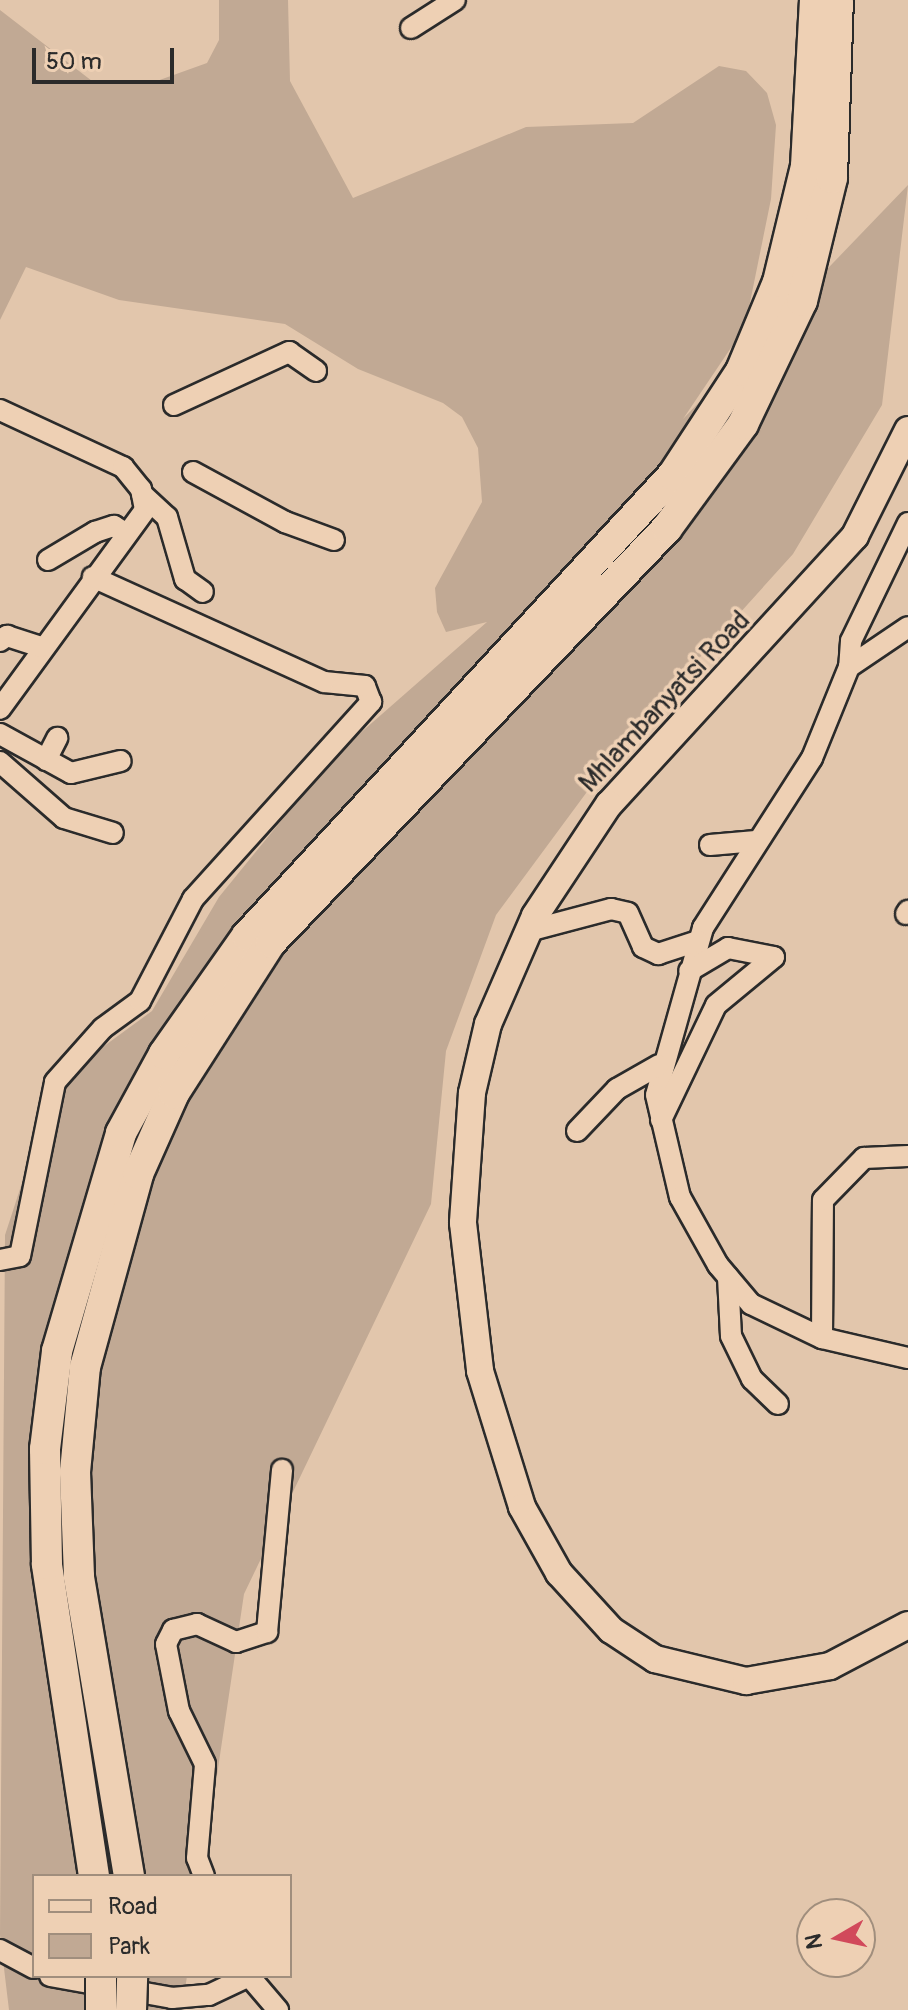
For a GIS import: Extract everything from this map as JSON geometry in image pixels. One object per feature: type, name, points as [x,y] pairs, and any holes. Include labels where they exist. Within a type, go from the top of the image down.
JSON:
[{"type":"highway","points":[[94,1874],[47,1564],[45,1449],[57,1351],[121,1133],[164,1054],[247,936],[673,475],[741,371],[778,282],[806,166],[815,0]]},
{"type":"highway","points":[[129,1874],[79,1576],[75,1472],[85,1367],[138,1174],[174,1093],[271,942],[667,528],[743,424],[802,301],[832,178],[838,0]]},
{"type":"highway","points":[[131,2010],[132,1978]]},
{"type":"highway","points":[[86,1979],[101,2010]]},
{"type":"main road","name":"Mhlambanyatsi Road","points":[[908,430],[855,536],[609,804],[528,931],[488,1024],[472,1093],[463,1223],[480,1371],[505,1458],[541,1541],[611,1630],[655,1659],[746,1681],[792,1677],[830,1666],[908,1625]]},
{"type":"street","points":[[411,28],[455,0]]},
{"type":"street","points":[[174,405],[289,352],[316,371]]},
{"type":"street","points":[[0,410],[123,467],[167,517],[185,579],[203,592]]},
{"type":"street","points":[[193,472],[285,522],[334,540]]},
{"type":"street","points":[[0,709],[40,647],[145,510],[142,491]]},
{"type":"street","points":[[908,523],[851,641],[849,667],[812,758],[756,841],[698,941],[659,1065],[660,1124],[680,1197],[728,1277],[751,1304],[822,1338],[908,1358]]},
{"type":"street","points":[[48,560],[95,532],[114,526],[127,534]]},
{"type":"street","points":[[0,1260],[20,1256],[55,1082],[103,1028],[140,1001],[193,899],[371,702],[371,690],[324,682],[93,577]]},
{"type":"street","points":[[849,667],[908,627]]},
{"type":"street","points":[[0,641],[7,636],[40,647]]},
{"type":"street","points":[[0,734],[46,760],[81,775],[121,761]]},
{"type":"street","points":[[46,760],[57,738]]},
{"type":"street","points":[[0,762],[64,818],[113,833]]},
{"type":"street","points":[[710,845],[756,841]]},
{"type":"street","points":[[528,931],[611,909],[628,913],[643,947],[658,954],[698,941]]},
{"type":"street","points":[[660,1124],[692,1044],[716,1005],[774,957],[728,948],[689,971]]},
{"type":"street","points":[[577,1131],[617,1089],[659,1065]]},
{"type":"street","points":[[822,1338],[823,1200],[864,1158],[908,1156]]},
{"type":"street","points":[[728,1277],[731,1336],[752,1379],[778,1404]]},
{"type":"street","points":[[203,1874],[197,1858],[205,1764],[179,1711],[166,1644],[173,1630],[197,1624],[236,1642],[267,1632],[282,1470]]},
{"type":"street","points":[[0,1950],[32,1967]]},
{"type":"street","points":[[86,1979],[172,1998],[209,1995],[245,1978]]},
{"type":"street","points":[[251,1978],[278,2010]]},
{"type":"green space","points":[[219,0],[288,0],[290,81],[353,198],[526,127],[633,123],[719,66],[746,71],[767,93],[776,125],[771,199],[745,327],[683,419],[908,185],[882,405],[793,554],[626,739],[496,915],[446,1051],[431,1204],[244,1594],[202,1874],[32,1874],[32,1978],[187,1978],[182,2010],[9,2010],[0,1935],[5,1235],[55,1082],[152,1011],[219,897],[333,757],[487,622],[446,632],[437,612],[435,588],[482,502],[478,448],[462,417],[443,403],[358,369],[285,324],[119,300],[26,267],[0,320],[0,10],[92,81],[154,82],[207,63],[219,40]]}]
